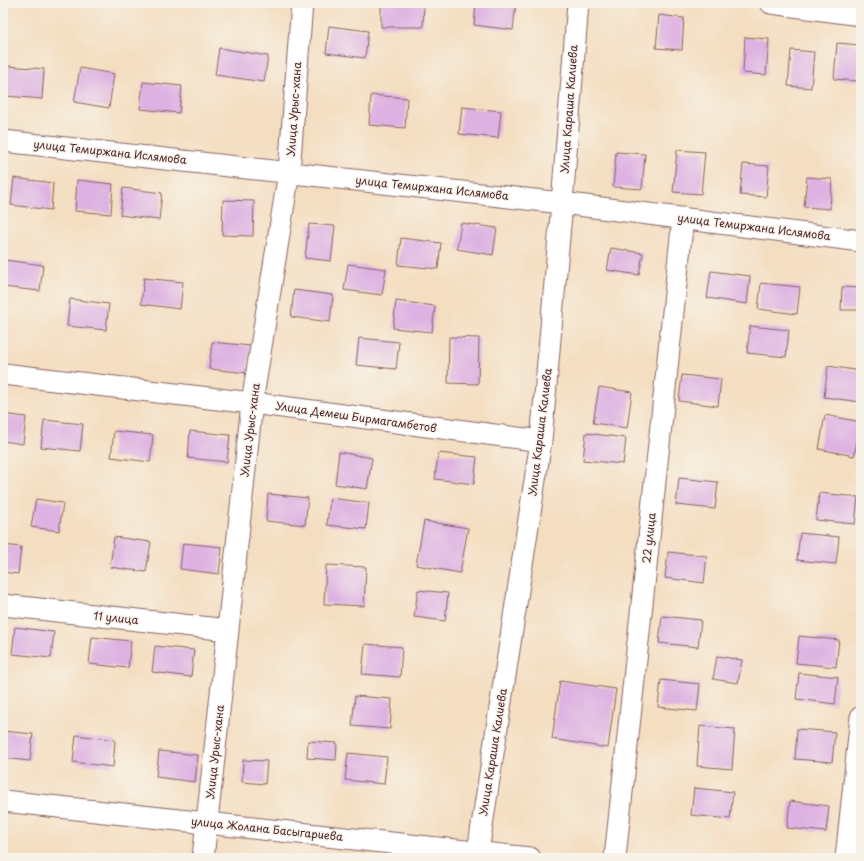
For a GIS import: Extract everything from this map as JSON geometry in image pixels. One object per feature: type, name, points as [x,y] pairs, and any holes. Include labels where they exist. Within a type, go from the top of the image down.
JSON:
[{"type":"street","name":"Улица Урыс-хана","points":[[203,858],[252,403],[289,172],[302,3]]},
{"type":"street","name":"Улица Караша Калиева","points":[[477,855],[541,441],[578,3]]},
{"type":"street","points":[[771,3],[861,15]]},
{"type":"street","name":"улица Темиржана Ислямова","points":[[3,141],[562,203],[861,241]]},
{"type":"street","name":"22 улица","points":[[615,858],[683,218]]},
{"type":"street","name":"Улица Демеш Бирмагамбетов","points":[[3,374],[252,403],[541,441]]},
{"type":"street","name":"11 улица","points":[[3,605],[228,630]]},
{"type":"street","points":[[846,858],[861,717]]},
{"type":"street","name":"улица Жолана Басыгариева","points":[[3,801],[207,823],[477,855],[530,858]]},
{"type":"building","points":[[381,3],[424,3],[423,27],[381,27]]},
{"type":"building","points":[[476,3],[516,3],[513,30],[474,25]]},
{"type":"building","points":[[659,15],[684,18],[682,50],[656,48]]},
{"type":"building","points":[[329,26],[368,31],[365,58],[326,53]]},
{"type":"building","points":[[745,37],[769,39],[766,75],[743,73]]},
{"type":"building","points":[[837,43],[860,45],[857,81],[834,79]]},
{"type":"building","points":[[219,48],[268,56],[264,82],[215,75]]},
{"type":"building","points":[[791,50],[814,52],[811,88],[788,86]]},
{"type":"building","points":[[8,66],[44,69],[42,99],[6,96]]},
{"type":"building","points":[[80,68],[114,74],[109,108],[74,102]]},
{"type":"building","points":[[143,82],[182,86],[179,113],[140,109]]},
{"type":"building","points":[[371,95],[407,98],[405,128],[369,125]]},
{"type":"building","points":[[462,107],[501,111],[498,138],[459,134]]},
{"type":"building","points":[[677,150],[705,152],[701,194],[673,192]]},
{"type":"building","points":[[616,152],[645,154],[642,189],[613,187]]},
{"type":"building","points":[[743,164],[769,166],[766,197],[740,195]]},
{"type":"building","points":[[807,177],[832,179],[830,209],[804,207]]},
{"type":"building","points":[[14,178],[53,183],[51,210],[11,205]]},
{"type":"building","points":[[77,180],[113,184],[111,214],[75,211]]},
{"type":"building","points":[[123,188],[162,193],[159,220],[120,215]]},
{"type":"building","points":[[223,200],[254,201],[253,236],[222,235]]},
{"type":"building","points":[[461,223],[497,228],[493,255],[457,249]]},
{"type":"building","points":[[309,224],[335,226],[331,261],[305,258]]},
{"type":"building","points":[[401,238],[441,243],[438,269],[398,265]]},
{"type":"building","points":[[611,248],[643,253],[639,275],[607,270]]},
{"type":"building","points":[[4,260],[43,265],[40,291],[3,287]]},
{"type":"building","points":[[348,264],[386,269],[382,295],[344,290]]},
{"type":"building","points":[[711,271],[750,276],[747,304],[707,298]]},
{"type":"building","points":[[144,278],[183,282],[180,309],[141,304]]},
{"type":"building","points":[[761,283],[800,287],[797,314],[758,309]]},
{"type":"building","points":[[842,287],[861,288],[861,310],[841,310]]},
{"type":"building","points":[[294,290],[333,295],[330,322],[291,317]]},
{"type":"building","points":[[70,299],[109,304],[106,330],[67,326]]},
{"type":"building","points":[[396,301],[435,306],[432,332],[393,328]]},
{"type":"building","points":[[750,326],[789,330],[786,357],[747,353]]},
{"type":"building","points":[[449,337],[479,338],[478,384],[448,383]]},
{"type":"building","points":[[359,338],[399,342],[396,369],[356,365]]},
{"type":"building","points":[[212,342],[251,346],[248,373],[209,369]]},
{"type":"building","points":[[828,366],[861,371],[860,402],[824,397]]},
{"type":"building","points":[[682,375],[721,379],[718,406],[679,401]]},
{"type":"building","points":[[599,387],[632,392],[627,428],[593,423]]},
{"type":"building","points":[[3,414],[26,417],[23,444],[3,441]]},
{"type":"building","points":[[825,415],[861,422],[854,456],[819,449]]},
{"type":"building","points":[[44,420],[83,424],[80,451],[41,447]]},
{"type":"building","points":[[114,431],[153,435],[150,462],[111,457]]},
{"type":"building","points":[[190,431],[230,435],[227,462],[188,458]]},
{"type":"building","points":[[586,433],[626,438],[623,464],[583,460]]},
{"type":"building","points":[[339,452],[372,458],[367,489],[335,484]]},
{"type":"building","points":[[438,453],[477,457],[474,484],[435,479]]},
{"type":"building","points":[[679,478],[718,482],[715,509],[676,505]]},
{"type":"building","points":[[819,493],[858,497],[855,524],[816,520]]},
{"type":"building","points":[[268,494],[308,498],[305,525],[266,521]]},
{"type":"building","points":[[330,498],[369,503],[366,529],[327,525]]},
{"type":"building","points":[[36,499],[63,503],[59,531],[31,527]]},
{"type":"building","points":[[424,521],[468,528],[460,573],[416,565]]},
{"type":"building","points":[[800,533],[839,537],[836,564],[797,560]]},
{"type":"building","points":[[114,537],[151,542],[146,572],[110,567]]},
{"type":"building","points":[[183,543],[222,547],[219,574],[180,569]]},
{"type":"building","points":[[3,545],[21,547],[18,574],[3,572]]},
{"type":"building","points":[[668,552],[707,556],[704,583],[665,578]]},
{"type":"building","points":[[326,565],[366,567],[364,606],[324,604]]},
{"type":"building","points":[[418,590],[448,593],[445,621],[414,617]]},
{"type":"building","points":[[662,616],[701,620],[698,647],[659,643]]},
{"type":"building","points":[[15,627],[54,632],[51,658],[12,654]]},
{"type":"building","points":[[799,636],[839,640],[836,667],[796,663]]},
{"type":"building","points":[[92,637],[131,641],[128,668],[89,664]]},
{"type":"building","points":[[365,644],[402,647],[400,677],[362,674]]},
{"type":"building","points":[[155,646],[194,650],[191,677],[152,672]]},
{"type":"building","points":[[717,656],[742,660],[738,683],[713,679]]},
{"type":"building","points":[[799,673],[838,677],[835,704],[796,699]]},
{"type":"building","points":[[661,680],[700,684],[697,711],[658,707]]},
{"type":"building","points":[[560,681],[616,689],[608,748],[552,739]]},
{"type":"building","points":[[355,696],[392,699],[390,729],[352,726]]},
{"type":"building","points":[[700,726],[735,729],[732,769],[697,766]]},
{"type":"building","points":[[797,729],[835,732],[832,762],[795,759]]},
{"type":"building","points":[[3,731],[33,734],[30,761],[3,758]]},
{"type":"building","points":[[76,735],[115,740],[113,767],[73,762]]},
{"type":"building","points":[[308,741],[337,743],[336,760],[307,758]]},
{"type":"building","points":[[159,751],[198,755],[195,782],[156,777]]},
{"type":"building","points":[[348,753],[387,757],[384,784],[345,780]]},
{"type":"building","points":[[243,760],[267,761],[265,784],[242,782]]},
{"type":"building","points":[[694,788],[733,792],[730,819],[691,815]]},
{"type":"building","points":[[790,801],[829,806],[826,832],[787,828]]}]
